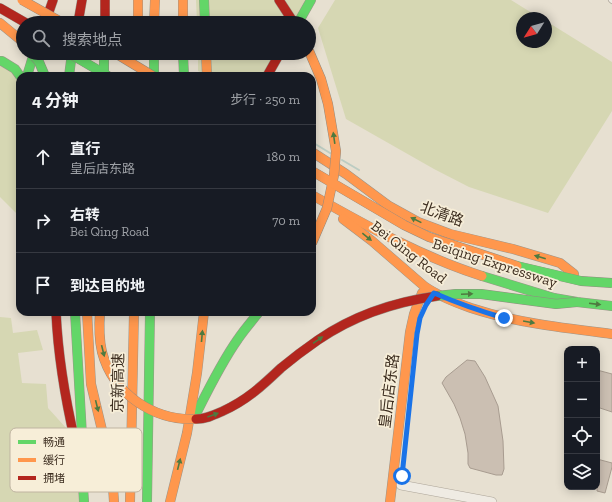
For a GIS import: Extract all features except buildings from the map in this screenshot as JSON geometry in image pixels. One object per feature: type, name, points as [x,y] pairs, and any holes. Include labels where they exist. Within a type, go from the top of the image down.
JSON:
[{"type":"main road","points":[[21,0],[51,16]]},
{"type":"main road","points":[[21,0],[42,16]]},
{"type":"main road","points":[[27,0],[38,9]]},
{"type":"main road","points":[[47,16],[53,0]]},
{"type":"main road","points":[[79,16],[82,0]]},
{"type":"main road","points":[[105,0],[105,16]]},
{"type":"main road","points":[[138,0],[138,16]]},
{"type":"main road","points":[[154,16],[155,0]]},
{"type":"main road","points":[[182,0],[183,16]]},
{"type":"main road","points":[[204,0],[205,16]]},
{"type":"main road","points":[[279,0],[289,16]]},
{"type":"main road","points":[[302,16],[311,0]]},
{"type":"main road","points":[[0,8],[16,17]]},
{"type":"main road","points":[[0,13],[16,22]]},
{"type":"main road","points":[[0,24],[16,37]]},
{"type":"main road","points":[[28,72],[31,60]]},
{"type":"main road","points":[[38,60],[43,72]]},
{"type":"main road","points":[[70,72],[71,60]]},
{"type":"main road","points":[[81,60],[101,72]]},
{"type":"main road","points":[[87,60],[107,72]]},
{"type":"main road","points":[[104,60],[104,72]]},
{"type":"main road","points":[[123,60],[142,72]]},
{"type":"main road","points":[[127,60],[147,72]]},
{"type":"main road","points":[[137,72],[138,60]]},
{"type":"main road","points":[[154,60],[154,72]]},
{"type":"main road","points":[[183,60],[184,72]]},
{"type":"main road","points":[[206,60],[207,72]]},
{"type":"main road","points":[[269,72],[276,60]]},
{"type":"main road","points":[[313,60],[321,79],[328,104],[336,151],[334,175],[328,208],[316,234]]},
{"type":"main road","points":[[0,61],[15,69],[17,72]]},
{"type":"main road","name":"北清路","points":[[316,155],[346,174],[389,206],[418,222],[450,234],[560,263],[574,274]]},
{"type":"main road","name":"Bei Qing Road","points":[[316,174],[398,223],[429,238],[462,250],[504,262],[542,270],[612,278]]},
{"type":"main road","name":"Beiqing Expressway","points":[[316,174],[404,225],[475,253],[518,267],[581,281],[612,283]]},
{"type":"main road","name":"Beiqing Expressway","points":[[316,197],[373,229],[423,254],[463,270],[533,292],[577,302],[612,306]]},
{"type":"main road","name":"Bei Qing Road","points":[[316,203],[357,229],[434,293],[481,312],[504,318],[556,327],[612,334]]},
{"type":"main road","name":"皇后店东路","points":[[390,502],[410,332],[414,314],[425,286]]},
{"type":"main road","name":"皇后店东路","points":[[398,502],[417,334],[420,318],[434,293]]},
{"type":"main road","points":[[100,316],[102,353],[111,373],[130,397],[156,413],[177,418],[202,419],[227,410],[249,397],[283,366],[319,339],[338,327],[379,309],[408,301],[445,295],[480,294],[557,304],[577,302]]},
{"type":"main road","points":[[56,316],[58,352],[72,428]]},
{"type":"main road","points":[[75,316],[82,428]]},
{"type":"main road","points":[[87,316],[89,360],[92,384],[102,428]]},
{"type":"main road","name":"京新高速","points":[[132,428],[134,316]]},
{"type":"main road","name":"京新高速","points":[[147,502],[150,316]]},
{"type":"main road","points":[[170,502],[186,435],[198,369],[204,316]]},
{"type":"main road","points":[[186,435],[226,360],[256,316]]},
{"type":"main road","points":[[113,492],[114,502]]},
{"type":"main road","name":"京新高速","points":[[130,492],[130,502]]},
{"type":"street","points":[[401,485],[492,502]]},
{"type":"green space","points":[[196,0],[307,0],[297,16],[197,16]]},
{"type":"green space","points":[[335,0],[511,0],[530,12],[516,12],[516,48],[552,48],[552,25],[612,62],[612,111],[548,213],[469,187],[346,119],[318,28]]},
{"type":"green space","points":[[0,57],[16,72],[16,213],[0,197]]},
{"type":"green space","points":[[198,60],[272,60],[264,72],[198,71]]},
{"type":"green space","points":[[0,317],[11,318],[13,333],[37,330],[43,350],[18,353],[22,383],[46,384],[48,408],[66,428],[10,428],[10,492],[79,492],[79,502],[0,502]]},
{"type":"waterway","points":[[316,144],[330,153]]},
{"type":"waterway","points":[[342,160],[359,170]]},
{"type":"traffic: fast","points":[[204,0],[205,16]]},
{"type":"traffic: fast","points":[[302,16],[311,0]]},
{"type":"traffic: fast","points":[[28,72],[32,60]]},
{"type":"traffic: fast","points":[[37,60],[43,72]]},
{"type":"traffic: fast","points":[[70,72],[71,60]]},
{"type":"traffic: fast","points":[[81,60],[101,72]]},
{"type":"traffic: fast","points":[[104,60],[104,72]]},
{"type":"traffic: fast","points":[[154,60],[154,72]]},
{"type":"traffic: fast","points":[[183,60],[184,72]]},
{"type":"traffic: fast","points":[[0,61],[15,69],[17,72]]},
{"type":"traffic: fast","points":[[517,266],[581,281],[612,283]]},
{"type":"traffic: fast","points":[[482,276],[554,298],[612,306]]},
{"type":"traffic: fast","points":[[437,296],[481,294],[556,304],[577,302]]},
{"type":"traffic: fast","points":[[75,316],[82,428]]},
{"type":"traffic: fast","points":[[147,502],[150,316]]},
{"type":"traffic: fast","points":[[195,416],[226,358],[240,336],[256,316]]},
{"type":"traffic: fast","points":[[83,492],[84,502]]},
{"type":"traffic: slow","points":[[22,0],[51,16]]},
{"type":"traffic: slow","points":[[138,0],[138,16]]},
{"type":"traffic: slow","points":[[154,16],[155,0]]},
{"type":"traffic: slow","points":[[183,0],[183,16]]},
{"type":"traffic: slow","points":[[0,23],[16,36]]},
{"type":"traffic: slow","points":[[127,60],[146,72]]},
{"type":"traffic: slow","points":[[206,60],[207,72]]},
{"type":"traffic: slow","points":[[313,60],[321,79],[328,104],[336,151],[334,175],[327,208],[316,234]]},
{"type":"traffic: slow","points":[[316,155],[346,174],[389,206],[418,222],[450,234],[513,249],[560,263],[574,274]]},
{"type":"traffic: slow","points":[[316,173],[404,225],[429,237],[517,266]]},
{"type":"traffic: slow","points":[[316,197],[416,250],[438,260],[482,276]]},
{"type":"traffic: slow","points":[[343,219],[372,241],[424,286],[446,298],[471,308],[506,318],[576,330],[612,334]]},
{"type":"traffic: slow","points":[[390,502],[410,332],[414,314],[422,293]]},
{"type":"traffic: slow","points":[[87,316],[91,384],[102,428]]},
{"type":"traffic: slow","points":[[100,316],[100,342],[107,367],[115,380],[126,392],[137,402],[151,410],[165,415],[196,419]]},
{"type":"traffic: slow","points":[[132,428],[134,316]]},
{"type":"traffic: slow","points":[[170,502],[187,433],[197,373],[204,316]]},
{"type":"traffic: slow","points":[[113,492],[114,502]]},
{"type":"traffic: slow","points":[[130,492],[130,502]]},
{"type":"traffic: jam","points":[[47,16],[53,0]]},
{"type":"traffic: jam","points":[[79,16],[82,0]]},
{"type":"traffic: jam","points":[[105,0],[105,16]]},
{"type":"traffic: jam","points":[[279,0],[289,16]]},
{"type":"traffic: jam","points":[[0,8],[16,17]]},
{"type":"traffic: jam","points":[[269,72],[276,60]]},
{"type":"traffic: jam","points":[[196,419],[213,415],[240,402],[304,350],[331,331],[374,311],[405,302],[437,296]]},
{"type":"traffic: jam","points":[[56,316],[62,377],[72,428]]},
{"type":"route","points":[[402,476],[417,334],[420,318],[426,305],[434,293],[481,312],[504,318]]}]
